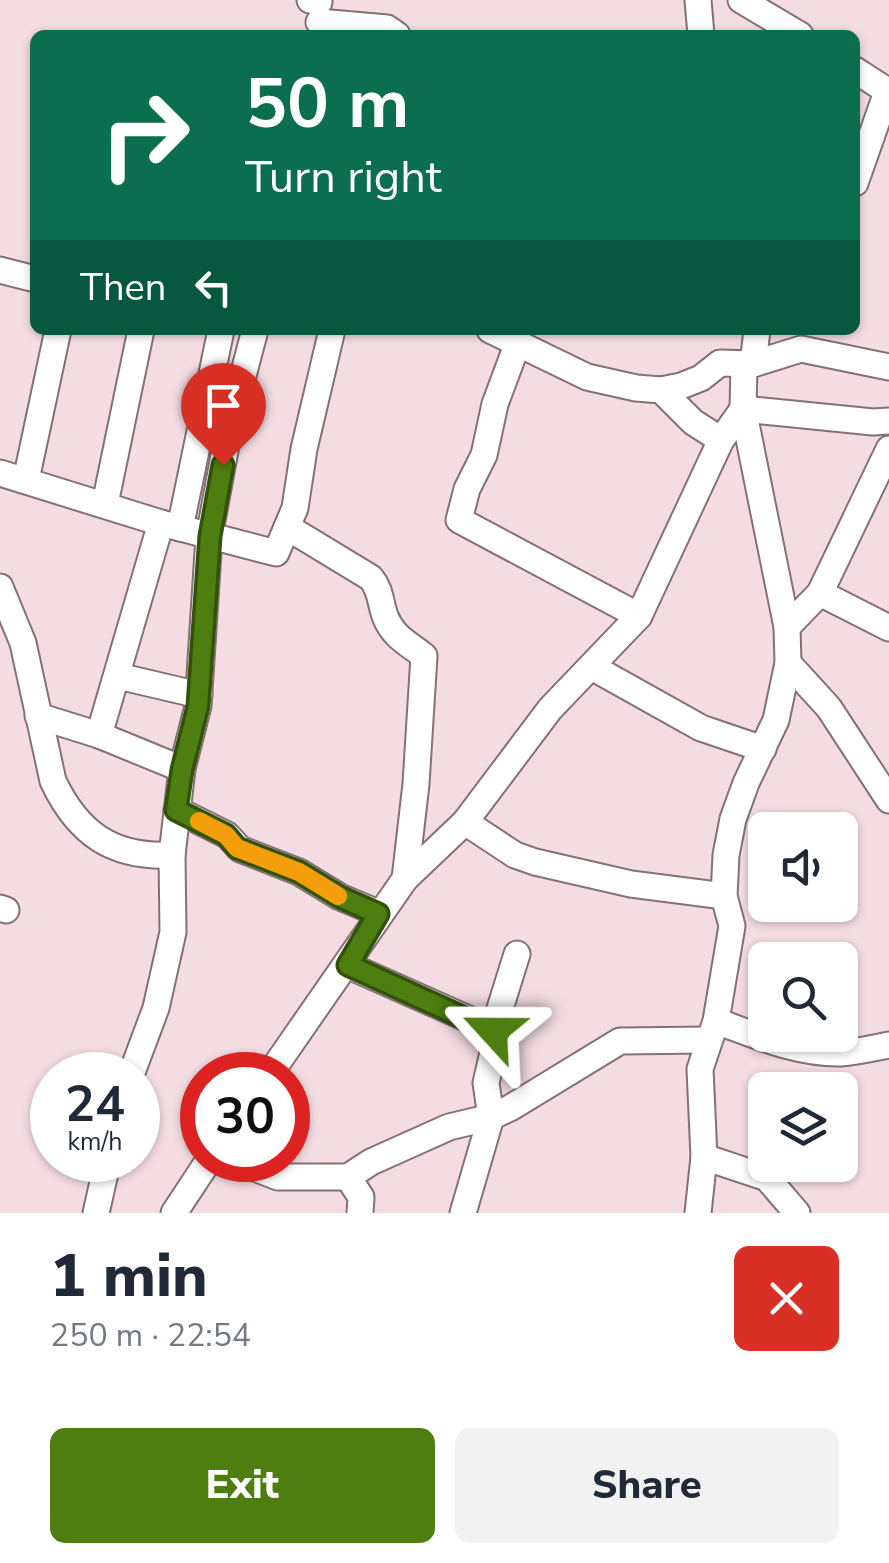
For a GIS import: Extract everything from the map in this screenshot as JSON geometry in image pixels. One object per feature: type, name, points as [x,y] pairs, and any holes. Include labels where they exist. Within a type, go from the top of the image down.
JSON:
[{"type":"street","points":[[698,0],[701,30]]},
{"type":"street","points":[[740,0],[791,30]]},
{"type":"street","points":[[318,12],[390,30]]},
{"type":"street","points":[[860,73],[888,92],[860,169]]},
{"type":"street","points":[[0,270],[30,278]]},
{"type":"street","points":[[26,480],[57,335]]},
{"type":"street","points":[[104,504],[140,335]]},
{"type":"street","points":[[99,735],[170,526],[221,335]]},
{"type":"street","points":[[140,1052],[156,1008],[173,932],[176,810],[199,695],[210,536],[230,430],[254,335]]},
{"type":"street","points":[[0,474],[274,554],[295,508],[304,448],[331,335]]},
{"type":"street","points":[[639,616],[460,520],[460,510],[484,455],[506,335],[598,381],[661,390],[696,380],[720,364],[748,364],[787,352],[809,340],[889,367]]},
{"type":"street","points":[[698,1213],[704,1157],[700,1068],[712,1030],[732,926],[724,896],[726,855],[734,819],[776,720],[788,663],[787,627],[743,409],[756,335]]},
{"type":"street","points":[[661,390],[693,422],[721,440]]},
{"type":"street","points":[[743,409],[889,421]]},
{"type":"street","points":[[286,1052],[405,879],[464,822],[550,709],[639,616],[721,440],[743,409]]},
{"type":"street","points":[[787,627],[820,593],[889,449]]},
{"type":"street","points":[[288,528],[371,578],[378,586],[385,616],[400,642],[424,656],[405,879]]},
{"type":"street","points":[[0,587],[23,643],[53,781],[62,800],[101,842],[146,857],[172,855]]},
{"type":"street","points":[[820,593],[889,628]]},
{"type":"street","points":[[788,663],[829,708],[889,800]]},
{"type":"street","points":[[592,667],[701,728],[762,749]]},
{"type":"street","points":[[118,676],[199,695]]},
{"type":"street","points":[[38,716],[99,735],[182,770]]},
{"type":"street","points":[[176,810],[226,835],[237,848],[299,872],[378,914]]},
{"type":"street","points":[[464,822],[516,856],[535,862],[631,884],[724,896]]},
{"type":"street","points":[[493,1031],[517,954]]},
{"type":"street","points":[[348,965],[493,1031],[497,1038],[486,1084],[491,1117],[463,1213]]},
{"type":"street","points":[[310,1177],[348,1177],[372,1162],[450,1128],[491,1117],[531,1097],[620,1041],[712,1030],[823,1052],[889,1046]]},
{"type":"street","points":[[704,1157],[767,1178],[796,1213]]},
{"type":"street","points":[[348,1177],[360,1197],[360,1213]]},
{"type":"street","points":[[96,1213],[103,1182]]},
{"type":"street","points":[[174,1213],[194,1182]]},
{"type":"slow traffic","points":[[199,821],[226,835],[237,848],[299,872],[338,896]]},
{"type":"route","points":[[223,465],[210,536],[198,706],[176,810],[226,835],[237,848],[299,872],[378,914],[348,965],[493,1031]]}]
